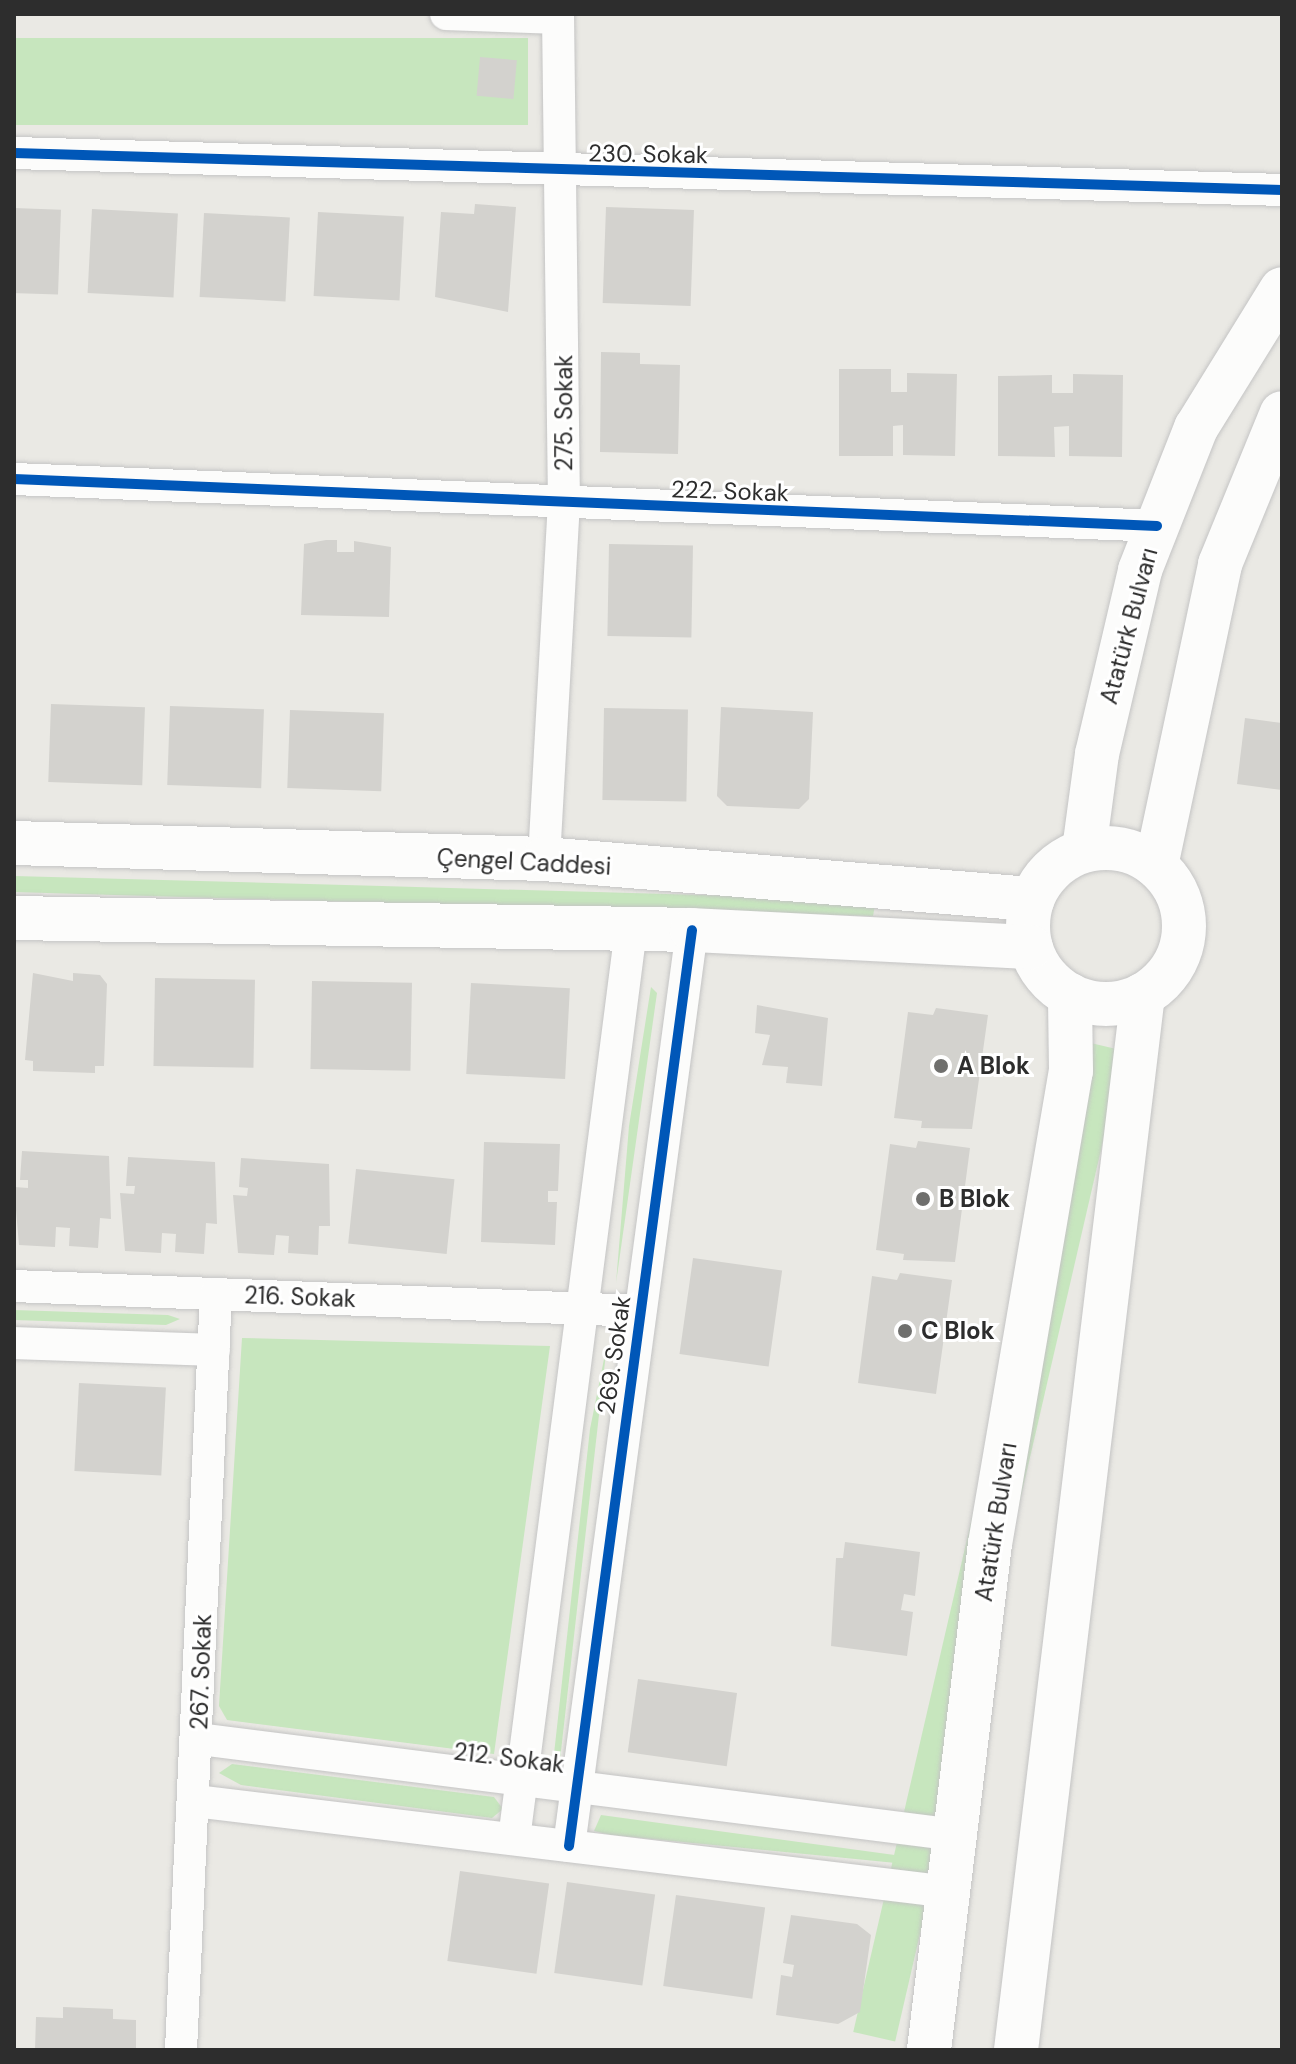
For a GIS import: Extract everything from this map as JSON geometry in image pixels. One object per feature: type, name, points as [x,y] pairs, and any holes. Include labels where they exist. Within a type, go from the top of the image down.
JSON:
[{"type":"main road","name":"Atatürk Bulvarı","points":[[1084,850],[1097,754],[1140,570],[1196,428],[1282,289]]},
{"type":"main road","points":[[1156,866],[1220,564],[1282,413]]},
{"type":"main road","name":"Çengel Caddesi","points":[[14,843],[544,859],[1032,899]]},
{"type":"main road","points":[[1084,850],[1133,852],[1156,866],[1184,912],[1184,939],[1175,965],[1143,995],[1108,1005],[1070,995],[1041,970],[1031,947],[1032,899],[1053,869],[1084,850]]},
{"type":"main road","points":[[14,918],[692,930],[1031,947]]},
{"type":"main road","name":"Atatürk Bulvarı","points":[[929,2050],[990,1544],[1071,1071],[1070,995]]},
{"type":"main road","points":[[1016,2050],[1143,995]]},
{"type":"street","points":[[446,14],[558,16]]},
{"type":"street","name":"275. Sokak","points":[[544,859],[564,505],[564,172],[558,16]]},
{"type":"street","name":"230. Sokak","points":[[14,153],[564,172],[1282,190]]},
{"type":"street","name":"222. Sokak","points":[[14,479],[564,505],[1157,526]]},
{"type":"street","name":"269. Sokak","points":[[514,1839],[586,1308],[631,929]]},
{"type":"street","name":"269. Sokak","points":[[569,1846],[692,930]]},
{"type":"street","name":"216. Sokak","points":[[14,1286],[640,1311]]},
{"type":"street","name":"267. Sokak","points":[[181,2050],[199,1739],[216,1294]]},
{"type":"street","points":[[14,1343],[214,1350]]},
{"type":"street","name":"212. Sokak","points":[[199,1739],[957,1835]]},
{"type":"street","points":[[195,1801],[949,1892]]},
{"type":"green space","points":[[14,38],[528,38],[528,125],[14,125]]},
{"type":"green space","points":[[14,876],[876,900],[873,916],[385,903],[14,892]]},
{"type":"green space","points":[[651,987],[657,993],[616,1283],[629,1126]]},
{"type":"green space","points":[[1082,1041],[1124,1051],[895,2042],[853,2032]]},
{"type":"green space","points":[[14,1310],[168,1315],[180,1319],[166,1325],[14,1320]]},
{"type":"green space","points":[[242,1338],[550,1346],[494,1754],[227,1720],[219,1706]]},
{"type":"green space","points":[[607,1344],[560,1760],[553,1763],[590,1429]]},
{"type":"green space","points":[[232,1764],[494,1797],[503,1809],[492,1818],[241,1785],[219,1773]]},
{"type":"green space","points":[[601,1815],[902,1856],[906,1864],[611,1835],[594,1831]]},
{"type":"building","points":[[480,57],[517,60],[513,99],[477,96]]},
{"type":"building","points":[[475,204],[516,207],[508,312],[435,297],[441,212],[474,214]]},
{"type":"building","points":[[606,207],[694,210],[691,306],[603,303]]},
{"type":"building","points":[[14,208],[61,210],[58,295],[14,293]]},
{"type":"building","points":[[92,209],[178,214],[173,297],[88,293]]},
{"type":"building","points":[[318,212],[404,217],[399,300],[314,296]]},
{"type":"building","points":[[204,213],[290,218],[285,301],[200,297]]},
{"type":"building","points":[[601,352],[640,353],[640,364],[680,365],[678,454],[600,452]]},
{"type":"building","points":[[839,369],[891,369],[891,392],[907,392],[907,373],[957,374],[955,456],[903,455],[903,425],[893,426],[893,456],[839,456]]},
{"type":"building","points":[[1073,374],[1123,375],[1122,457],[1069,456],[1069,426],[1054,427],[1055,457],[998,456],[998,376],[1052,375],[1052,393],[1073,393]]},
{"type":"building","points":[[337,540],[337,552],[354,552],[354,541],[391,547],[389,617],[301,615],[304,544]]},
{"type":"building","points":[[609,544],[693,545],[691,637],[607,636]]},
{"type":"building","points":[[51,704],[145,707],[142,785],[48,782]]},
{"type":"building","points":[[170,706],[264,709],[261,788],[167,785]]},
{"type":"building","points":[[721,707],[813,712],[809,799],[799,809],[727,806],[717,796]]},
{"type":"building","points":[[604,708],[688,709],[686,801],[602,800]]},
{"type":"building","points":[[290,710],[384,713],[381,791],[287,788]]},
{"type":"building","points":[[1245,718],[1282,723],[1282,790],[1237,784]]},
{"type":"building","points":[[33,973],[73,981],[73,973],[100,975],[107,984],[104,1066],[95,1066],[95,1073],[33,1071],[33,1061],[25,1060]]},
{"type":"building","points":[[155,978],[255,980],[253,1068],[153,1066]]},
{"type":"building","points":[[312,981],[412,983],[410,1071],[310,1069]]},
{"type":"building","points":[[471,983],[570,988],[565,1079],[466,1074]]},
{"type":"building","points":[[757,1005],[828,1018],[822,1086],[786,1083],[788,1067],[762,1065],[770,1035],[755,1033]]},
{"type":"building","name":"A Blok","points":[[936,1008],[988,1015],[972,1129],[921,1128],[922,1121],[894,1118],[908,1012],[933,1015]]},
{"type":"building","name":"B Blok","points":[[918,1141],[970,1148],[955,1262],[903,1260],[904,1254],[876,1250],[890,1144],[916,1148]]},
{"type":"building","points":[[484,1142],[560,1144],[558,1191],[548,1191],[548,1202],[557,1202],[555,1245],[481,1242]]},
{"type":"building","points":[[22,1151],[109,1156],[111,1219],[100,1218],[98,1248],[69,1246],[70,1228],[56,1227],[55,1247],[19,1245],[14,1187],[28,1188],[28,1180],[20,1180]]},
{"type":"building","points":[[128,1157],[215,1162],[217,1224],[206,1223],[204,1254],[175,1252],[176,1234],[162,1233],[161,1253],[125,1251],[120,1193],[134,1194],[135,1186],[126,1186]]},
{"type":"building","points":[[241,1158],[329,1164],[330,1226],[319,1226],[318,1255],[288,1253],[289,1236],[276,1235],[274,1255],[238,1253],[233,1195],[247,1196],[248,1188],[239,1187]]},
{"type":"building","points":[[356,1169],[454,1179],[447,1254],[348,1244]]},
{"type":"building","points":[[693,1258],[782,1271],[769,1367],[680,1354]]},
{"type":"building","name":"C Blok","points":[[900,1273],[952,1280],[936,1394],[858,1383],[872,1276],[897,1280]]},
{"type":"building","points":[[79,1383],[166,1388],[161,1475],[74,1471]]},
{"type":"building","points":[[845,1542],[920,1552],[915,1596],[904,1594],[901,1610],[913,1612],[907,1656],[831,1646],[836,1558],[843,1558]]},
{"type":"building","points":[[638,1679],[737,1693],[727,1766],[628,1752]]},
{"type":"building","points":[[460,1871],[549,1884],[536,1974],[447,1961]]},
{"type":"building","points":[[567,1882],[655,1894],[642,1985],[554,1973]]},
{"type":"building","points":[[676,1895],[765,1908],[752,1999],[663,1986]]},
{"type":"building","points":[[791,1915],[857,1924],[871,1935],[860,2012],[838,2024],[776,2015],[781,1975],[792,1977],[794,1965],[783,1963]]},
{"type":"building","points":[[63,2007],[113,2009],[113,2019],[136,2020],[136,2050],[35,2050],[36,2017],[63,2018]]},
{"type":"cycle path","points":[[14,153],[1282,190]]},
{"type":"cycle path","points":[[14,479],[1157,526]]},
{"type":"cycle path","points":[[569,1846],[692,930]]},
{"type":"place","name":"A Blok","points":[[941,1066]]},
{"type":"place","name":"B Blok","points":[[923,1199]]},
{"type":"place","name":"C Blok","points":[[905,1331]]}]
